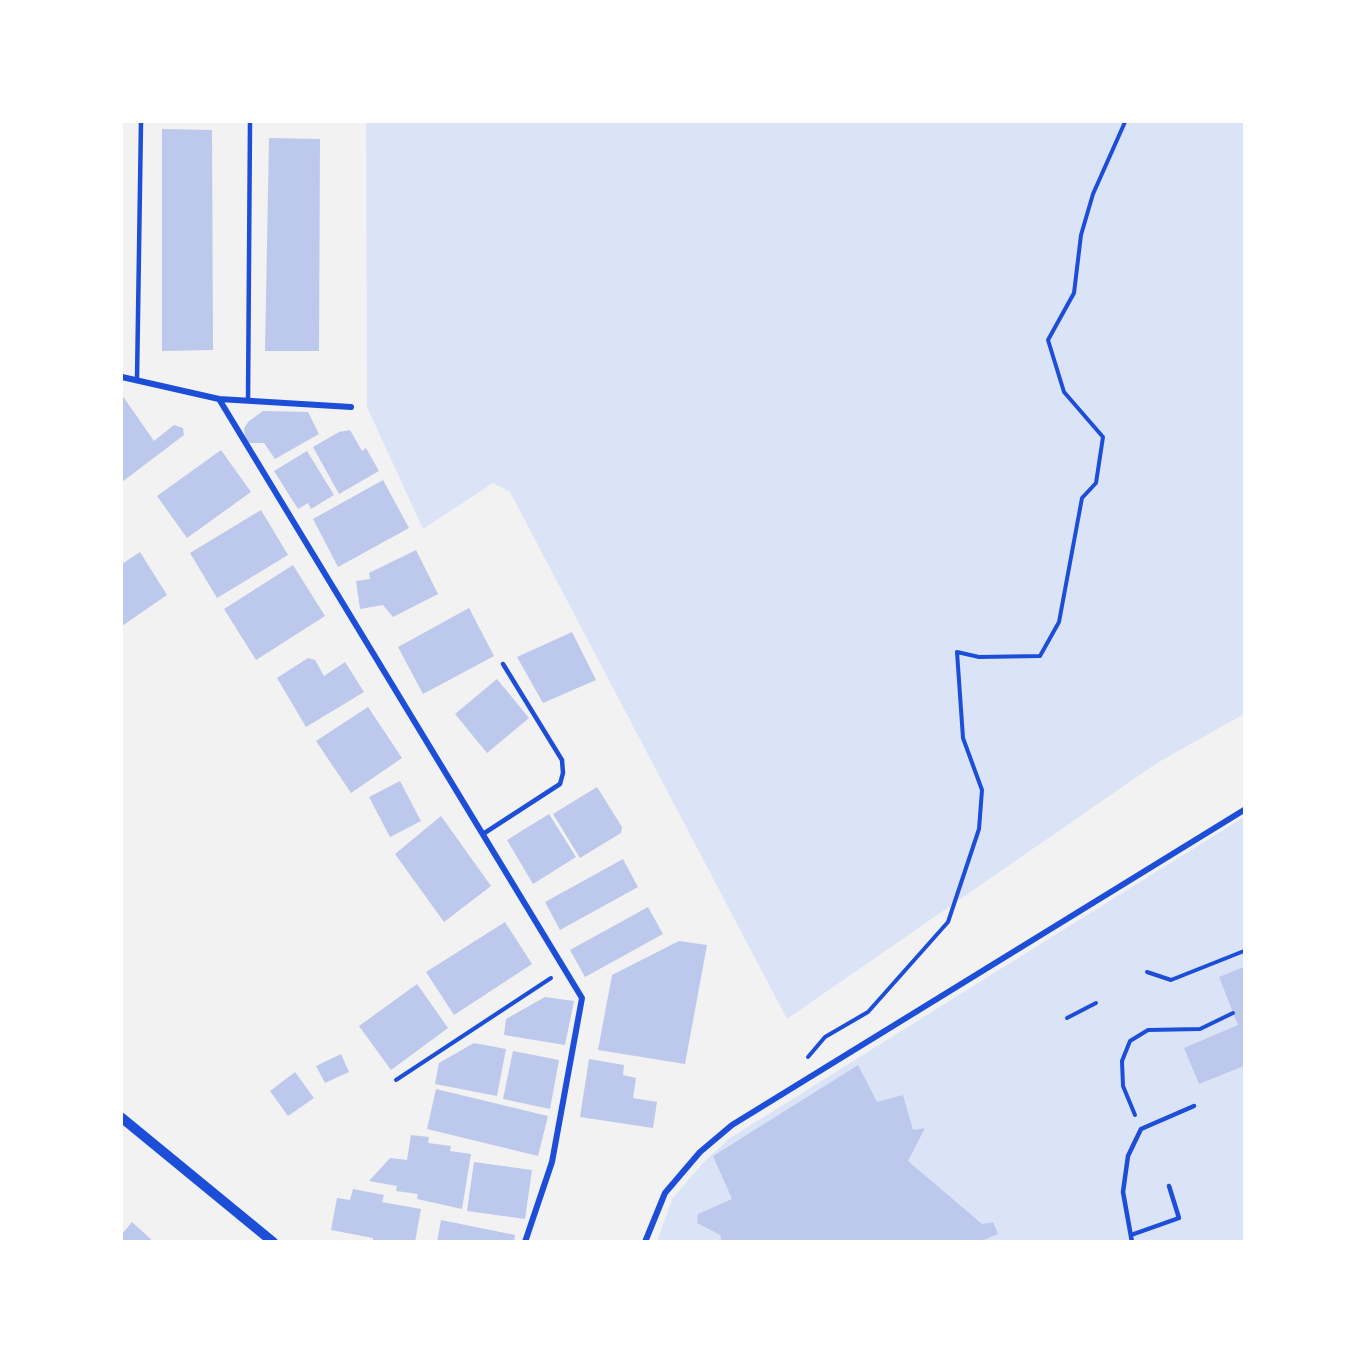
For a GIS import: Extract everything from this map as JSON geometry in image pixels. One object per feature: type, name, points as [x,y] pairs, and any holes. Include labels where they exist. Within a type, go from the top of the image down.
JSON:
[{"type":"street","points":[[122,377],[219,399],[351,407]]},
{"type":"street","points":[[219,399],[582,998],[552,1162],[525,1242]]},
{"type":"street","points":[[645,1242],[665,1194],[700,1152],[732,1125],[1245,810]]},
{"type":"street","points":[[122,1118],[273,1242]]},
{"type":"lane","points":[[137,380],[141,122]]},
{"type":"lane","points":[[248,401],[250,122]]},
{"type":"lane","points":[[483,834],[560,784],[562,773],[562,760],[504,664]]},
{"type":"lane","points":[[1132,1242],[1123,1192],[1128,1156],[1141,1129],[1194,1106]]},
{"type":"lane","points":[[1131,1235],[1179,1218],[1169,1186]]},
{"type":"path","points":[[797,1085],[804,1061],[825,1037],[868,1012],[948,922],[979,829],[982,790],[963,738],[957,652],[979,657],[1040,656],[1059,622],[1082,498],[1096,483],[1102,437],[1064,392],[1048,340],[1074,293],[1081,235],[1093,194],[1125,122]]},
{"type":"path","points":[[1147,972],[1171,980],[1245,951]]},
{"type":"path","points":[[396,1080],[565,969]]},
{"type":"path","points":[[1067,1018],[1096,1003]]},
{"type":"path","points":[[1141,1129],[1123,1086],[1122,1061],[1130,1041],[1148,1030],[1200,1029],[1233,1013]]},
{"type":"shaded area","points":[[366,122],[1244,122],[1244,714],[1157,763],[787,1019],[510,492],[493,483],[423,529],[367,407]]},
{"type":"shaded area","points":[[1244,817],[1244,1241],[657,1242],[672,1199],[703,1163],[730,1138]]},
{"type":"building","points":[[162,129],[212,130],[213,350],[162,351]]},
{"type":"building","points":[[269,138],[320,139],[319,351],[265,351]]},
{"type":"building","points":[[122,395],[154,441],[174,425],[183,428],[184,435],[122,482]]},
{"type":"building","points":[[263,411],[308,412],[319,434],[275,459],[264,443],[249,443],[245,436],[244,428],[249,421]]},
{"type":"building","points":[[350,430],[362,451],[366,448],[379,471],[339,494],[313,447],[339,432]]},
{"type":"building","points":[[221,450],[251,492],[187,538],[157,496]]},
{"type":"building","points":[[307,451],[334,495],[311,509],[308,503],[298,509],[274,471]]},
{"type":"building","points":[[383,480],[409,528],[338,567],[313,519]]},
{"type":"building","points":[[261,510],[288,555],[217,598],[190,553]]},
{"type":"building","points":[[416,550],[438,594],[393,617],[383,605],[360,609],[356,581],[370,579],[369,573]]},
{"type":"building","points":[[140,552],[167,595],[122,626],[122,564]]},
{"type":"building","points":[[293,565],[325,616],[256,660],[224,609]]},
{"type":"building","points":[[469,608],[494,656],[423,694],[398,647]]},
{"type":"building","points":[[572,632],[596,680],[543,703],[517,657]]},
{"type":"building","points":[[308,658],[315,660],[324,676],[345,662],[364,692],[306,727],[277,678]]},
{"type":"building","points":[[497,679],[529,718],[487,753],[455,714]]},
{"type":"building","points":[[368,707],[402,758],[351,793],[316,741]]},
{"type":"building","points":[[400,781],[421,821],[390,837],[369,797]]},
{"type":"building","points":[[597,787],[622,827],[621,833],[580,858],[553,814]]},
{"type":"building","points":[[549,814],[576,857],[533,884],[507,840]]},
{"type":"building","points":[[441,816],[491,886],[444,922],[395,854]]},
{"type":"building","points":[[623,859],[638,887],[560,930],[545,902]]},
{"type":"building","points":[[648,907],[663,934],[585,977],[570,950]]},
{"type":"building","points":[[505,922],[532,964],[454,1015],[426,972]]},
{"type":"building","points":[[679,941],[707,945],[685,1064],[598,1050],[612,975]]},
{"type":"building","points":[[1244,967],[1244,1066],[1199,1084],[1184,1048],[1238,1025],[1219,977]]},
{"type":"building","points":[[417,984],[448,1028],[391,1070],[359,1026]]},
{"type":"building","points":[[545,997],[574,1001],[565,1045],[504,1035],[506,1019]]},
{"type":"building","points":[[474,1043],[506,1049],[497,1096],[435,1084],[439,1063]]},
{"type":"building","points":[[513,1051],[559,1060],[550,1109],[503,1099]]},
{"type":"building","points":[[341,1054],[349,1072],[325,1083],[316,1066]]},
{"type":"building","points":[[589,1059],[624,1065],[623,1075],[636,1078],[633,1098],[657,1102],[653,1128],[580,1117]]},
{"type":"building","points":[[858,1065],[877,1102],[903,1095],[913,1130],[925,1128],[908,1161],[982,1224],[993,1222],[998,1234],[979,1242],[722,1242],[720,1235],[697,1223],[698,1214],[732,1199],[713,1156]]},
{"type":"building","points":[[295,1072],[314,1098],[288,1116],[270,1091]]},
{"type":"building","points":[[436,1089],[548,1116],[538,1156],[427,1129]]},
{"type":"building","points":[[411,1135],[429,1137],[428,1143],[451,1146],[450,1151],[471,1154],[462,1209],[417,1199],[418,1194],[396,1191],[397,1186],[369,1181],[390,1158],[407,1160]]},
{"type":"building","points":[[474,1162],[532,1170],[525,1219],[467,1211]]},
{"type":"building","points":[[353,1189],[384,1195],[382,1202],[421,1209],[415,1242],[373,1242],[373,1238],[331,1230],[337,1198],[350,1200]]},
{"type":"building","points":[[441,1220],[515,1235],[514,1242],[437,1242]]},
{"type":"building","points":[[132,1222],[154,1242],[122,1242],[122,1234]]}]
